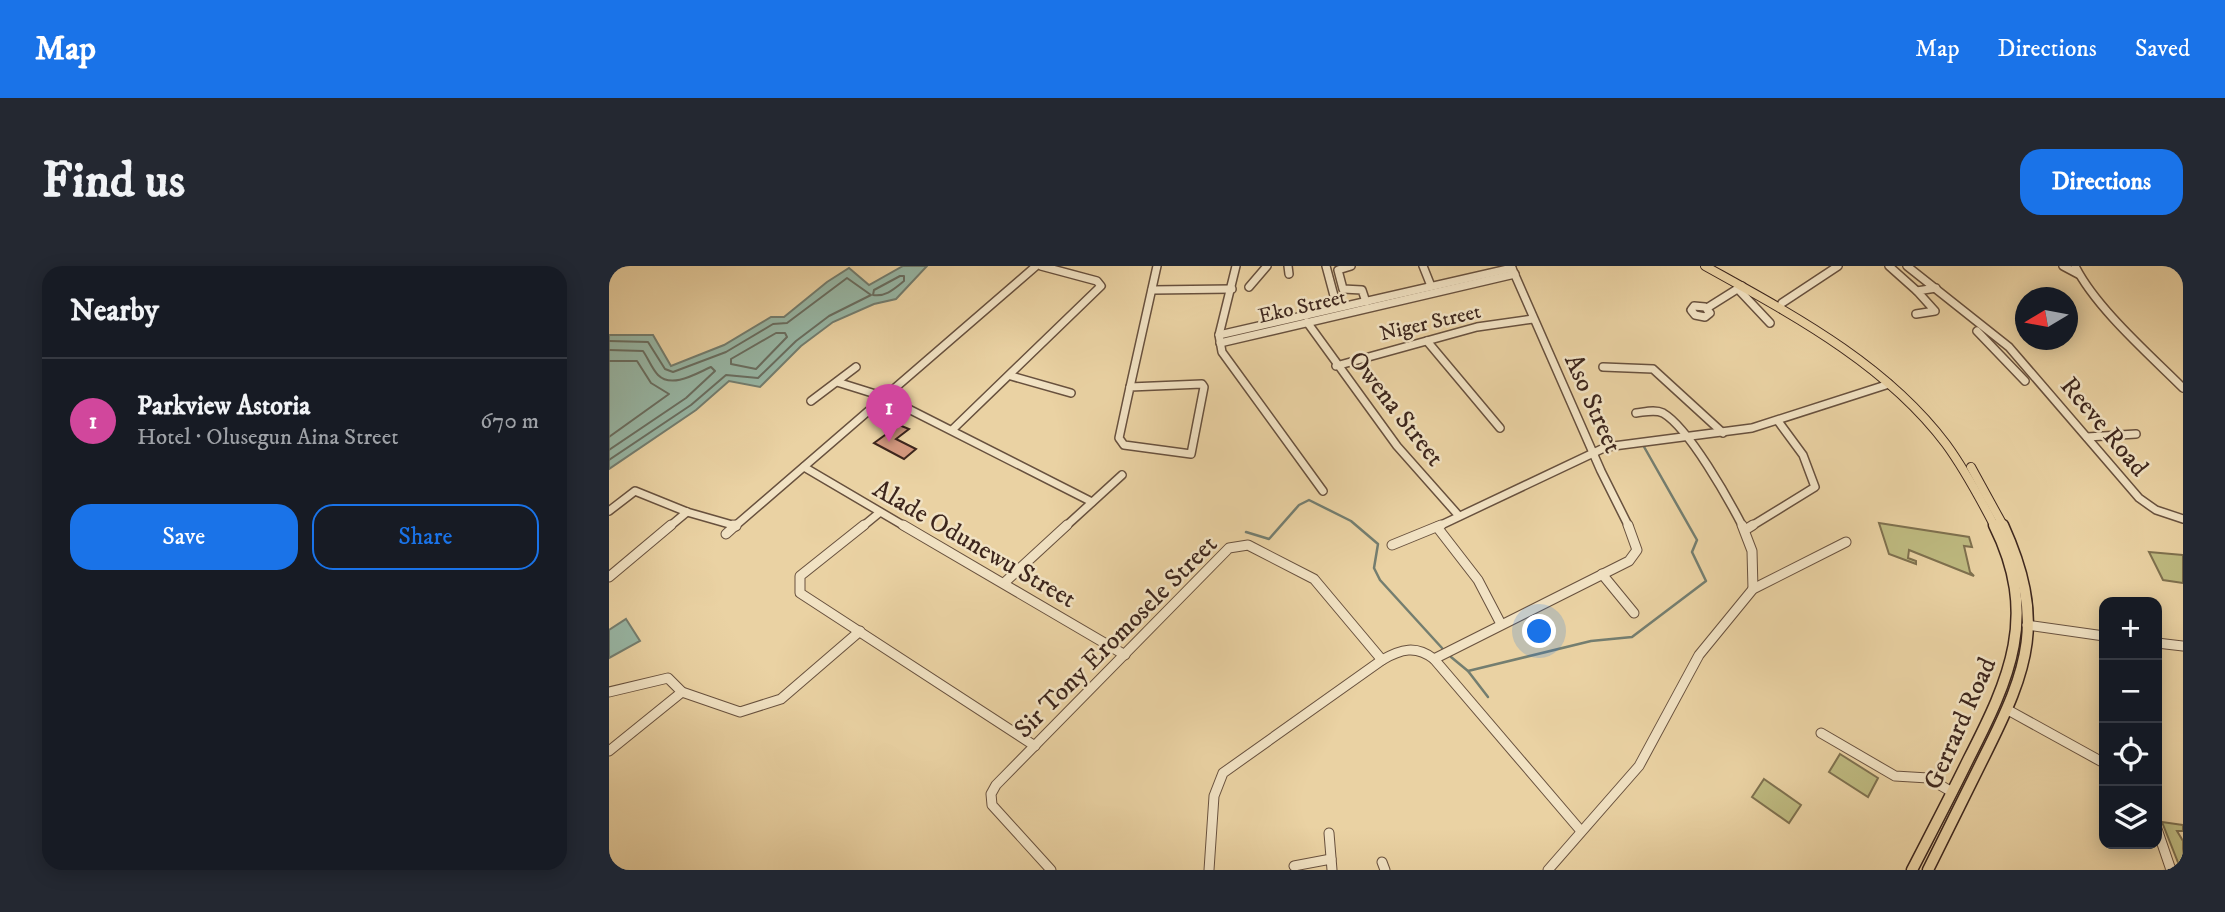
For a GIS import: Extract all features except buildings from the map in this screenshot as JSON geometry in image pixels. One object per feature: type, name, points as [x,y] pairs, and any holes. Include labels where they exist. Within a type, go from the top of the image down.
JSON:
[{"type":"main road","name":"Gerrard Road","points":[[1705,266],[1830,337],[1889,384],[1932,426],[1966,471],[2000,538],[2015,596],[2015,643],[2007,681],[1912,870]]},
{"type":"main road","points":[[1713,266],[1835,335],[1883,370],[1929,415],[1962,454],[1993,503],[2013,548],[2024,590],[2028,625],[2022,672],[2008,709],[1928,870]]},
{"type":"street","points":[[726,534],[1039,266],[1097,281],[1101,286],[953,430]]},
{"type":"street","points":[[1130,387],[1202,384],[1204,387],[1200,418],[1191,454],[1124,445],[1120,442],[1130,387],[1157,266]]},
{"type":"street","points":[[1236,266],[1219,339],[1225,358],[1323,491]]},
{"type":"street","points":[[1249,287],[1267,266]]},
{"type":"street","points":[[1288,266],[1289,274]]},
{"type":"street","points":[[1326,266],[1337,307]]},
{"type":"street","points":[[1351,266],[1338,270],[1343,289],[1362,290],[1366,302]]},
{"type":"street","points":[[1423,266],[1431,286]]},
{"type":"street","points":[[1782,303],[1838,266]]},
{"type":"street","points":[[1889,266],[1935,311],[1916,314]]},
{"type":"street","name":"Reeve Road","points":[[1907,266],[2009,347],[2146,504],[2164,514],[2183,519]]},
{"type":"street","points":[[2063,266],[2080,276]]},
{"type":"street","points":[[2075,266],[2080,276],[2119,323],[2183,388]]},
{"type":"street","name":"Eko Street","points":[[1219,339],[1337,307],[1513,270]]},
{"type":"street","name":"Eko Street","points":[[1219,339],[1307,322],[1513,270]]},
{"type":"street","name":"Aso Street","points":[[1513,270],[1636,542],[1635,556],[1602,574]]},
{"type":"street","points":[[1707,308],[1740,288],[1770,323]]},
{"type":"street","points":[[1917,291],[1936,288]]},
{"type":"street","points":[[1152,290],[1231,289]]},
{"type":"street","name":"Niger Street","points":[[1336,366],[1477,327],[1534,319]]},
{"type":"street","name":"Owena Street","points":[[1307,322],[1336,366],[1397,446],[1459,516]]},
{"type":"street","points":[[1977,331],[2025,381]]},
{"type":"street","points":[[1427,341],[1500,428]]},
{"type":"street","points":[[1995,350],[2009,347]]},
{"type":"street","points":[[811,401],[856,367]]},
{"type":"street","points":[[1603,367],[1653,369],[1723,433]]},
{"type":"street","points":[[1011,376],[1071,393]]},
{"type":"street","points":[[837,382],[885,397],[1092,502]]},
{"type":"street","points":[[1392,545],[1621,443],[1723,433],[1778,421],[1889,384]]},
{"type":"street","points":[[1636,413],[1656,411],[1665,414],[1686,436],[1745,530],[1754,561],[1753,589]]},
{"type":"street","points":[[1745,530],[1815,487],[1803,455],[1778,421]]},
{"type":"street","points":[[2087,436],[2136,434]]},
{"type":"street","name":"Alade Odunewu Street","points":[[804,467],[1125,655]]},
{"type":"street","points":[[1004,583],[1122,475]]},
{"type":"street","points":[[609,511],[635,491],[687,512],[736,526]]},
{"type":"street","points":[[609,578],[687,512]]},
{"type":"street","points":[[879,513],[800,576],[800,593],[1035,746]]},
{"type":"street","points":[[1437,527],[1478,580],[1501,625]]},
{"type":"street","points":[[1548,870],[1639,766],[1699,655],[1753,589],[1846,542]]},
{"type":"street","name":"Sir Tony Eromosele Street","points":[[1051,870],[992,805],[991,794],[996,785],[1229,548],[1248,545],[1314,579],[1383,660]]},
{"type":"street","points":[[1434,659],[1602,574],[1634,613]]},
{"type":"street","points":[[2028,625],[2099,635]]},
{"type":"street","points":[[609,692],[667,678],[682,692],[740,712],[781,699],[860,631]]},
{"type":"street","points":[[2162,644],[2183,646]]},
{"type":"street","points":[[1209,870],[1214,796],[1223,773],[1400,649],[1420,649],[1434,659],[1581,831]]},
{"type":"street","points":[[609,751],[682,692]]},
{"type":"street","points":[[2008,709],[2099,760]]},
{"type":"street","points":[[1821,733],[1895,776],[1928,778],[1952,792]]},
{"type":"street","points":[[1294,866],[1331,864],[1329,833]]},
{"type":"street","points":[[2162,843],[2172,870]]},
{"type":"shaded area","points":[[1879,523],[1969,537],[1972,547],[1964,546],[1970,572],[1974,576],[1909,550],[1908,558],[1916,561],[1916,564],[1889,554]]},
{"type":"shaded area","points":[[2149,552],[2183,555],[2183,583],[2163,580]]},
{"type":"shaded area","points":[[1840,754],[1878,778],[1868,797],[1829,772]]},
{"type":"shaded area","points":[[1764,779],[1801,805],[1789,823],[1752,797]]},
{"type":"shaded area","points":[[2162,822],[2183,825],[2183,831],[2177,831],[2183,841],[2181,870]]},
{"type":"water","points":[[903,266],[927,266],[896,299],[874,304],[833,322],[801,346],[760,387],[729,381],[696,410],[609,469],[609,335],[653,335],[671,366],[724,345],[771,317],[784,317],[849,268],[869,285]]},
{"type":"water","points":[[626,619],[640,641],[609,658],[609,630]]},
{"type":"waterway","points":[[1468,671],[1591,641],[1632,637],[1706,581],[1692,552],[1697,540],[1643,445]]},
{"type":"waterway","points":[[1246,532],[1269,539],[1299,505],[1309,500],[1351,521],[1378,544],[1374,568],[1380,580],[1442,648]]},
{"type":"waterway","points":[[1451,657],[1468,671]]},
{"type":"waterway","points":[[1468,671],[1488,697]]},
{"type":"place","name":"Parkview Astoria","points":[[889,442]]}]
